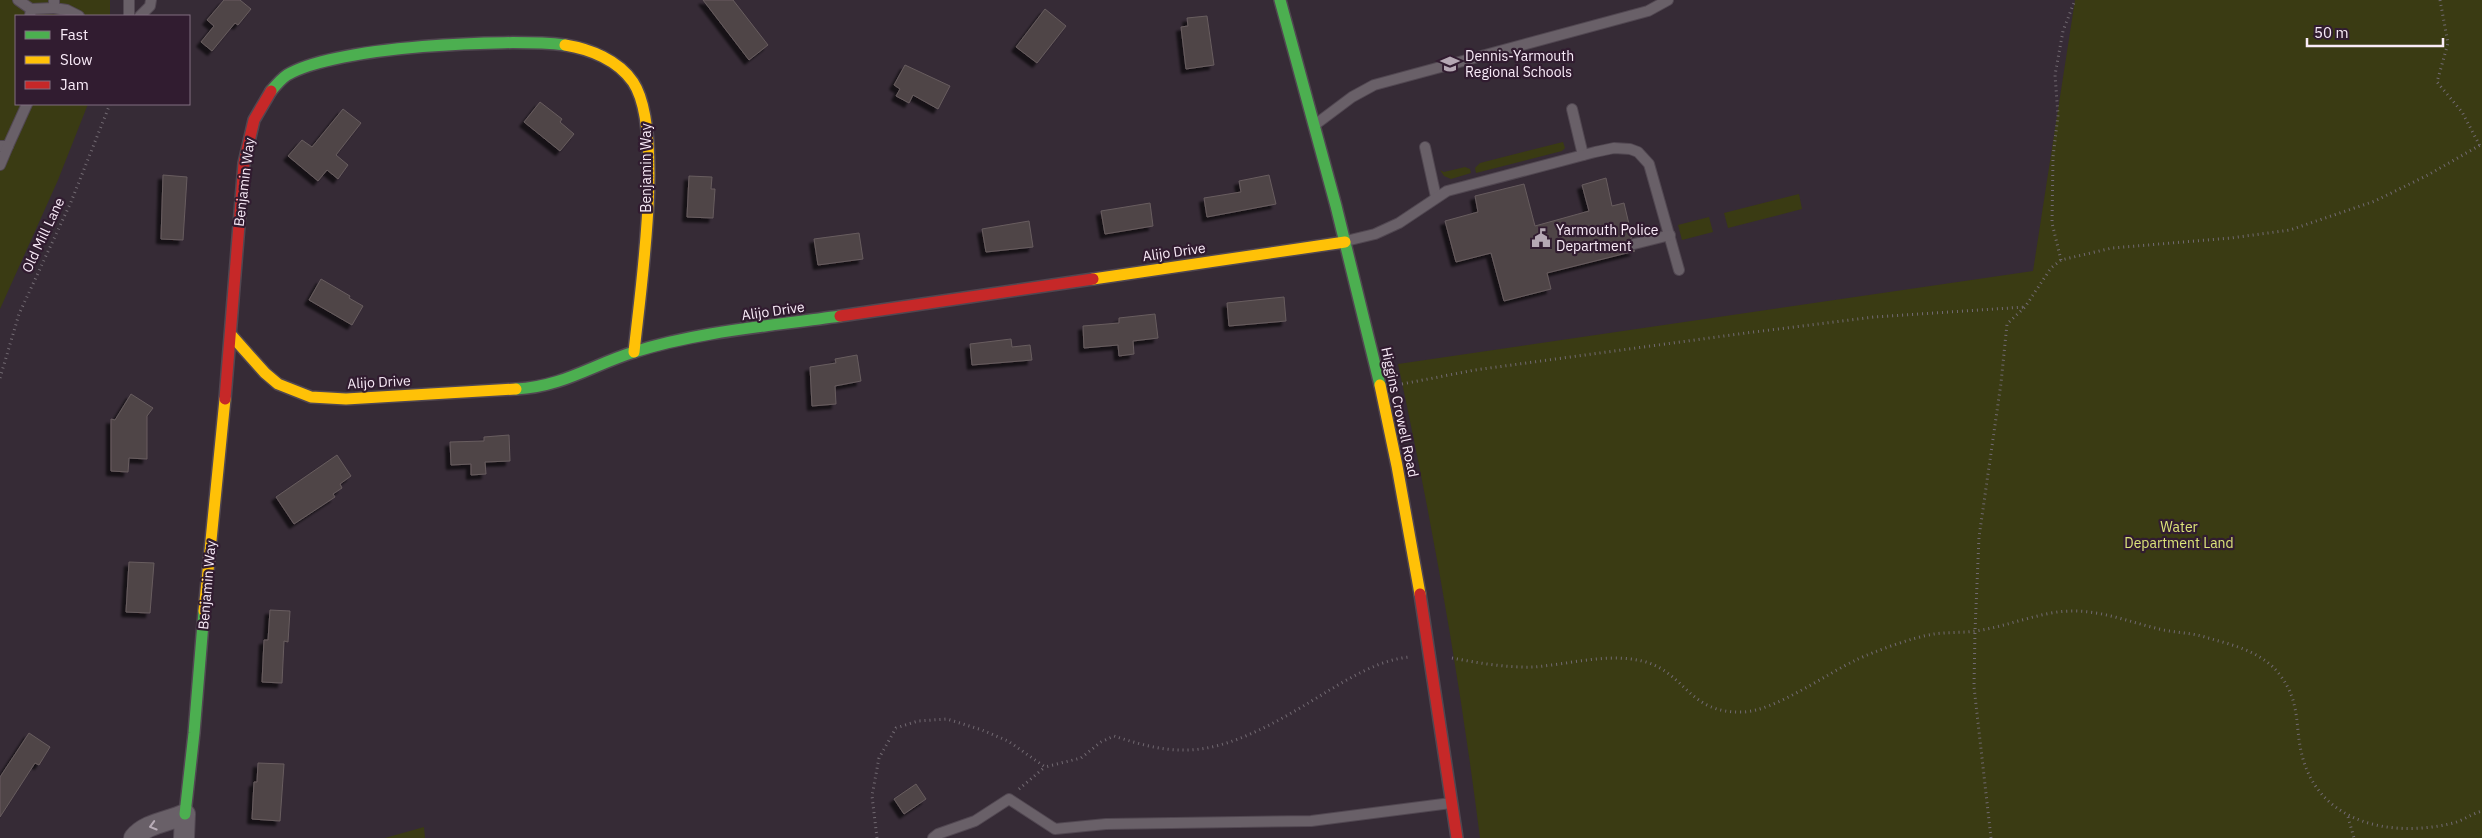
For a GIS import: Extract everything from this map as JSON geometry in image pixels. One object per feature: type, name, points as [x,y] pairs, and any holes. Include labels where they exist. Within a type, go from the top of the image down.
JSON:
[{"type":"street","name":"Higgins Crowell Road","points":[[1280,0],[1345,242],[1379,384],[1404,505],[1430,655],[1457,838]]},
{"type":"street","name":"Benjamin Way","points":[[184,838],[206,592],[232,336],[242,177],[251,127],[261,106],[288,73],[318,62],[358,55],[440,47],[524,43],[556,44],[589,51],[618,64],[635,85],[646,112],[648,155],[645,226],[634,352]]},
{"type":"street","name":"Alijo Drive","points":[[232,336],[265,373],[278,384],[302,394],[329,399],[539,388],[581,374],[634,352],[702,336],[1345,242]]},
{"type":"street","points":[[134,838],[148,826],[169,822],[185,814]]},
{"type":"lane","points":[[18,0],[30,12],[54,4],[77,15]]},
{"type":"lane","points":[[129,0],[129,15]]},
{"type":"lane","points":[[141,15],[150,6],[151,0]]},
{"type":"lane","points":[[1314,125],[1352,97],[1374,86],[1638,13],[1668,0]]},
{"type":"lane","points":[[0,165],[4,146],[27,105]]},
{"type":"lane","points":[[1572,109],[1583,155]]},
{"type":"lane","points":[[1424,147],[1436,197]]},
{"type":"lane","points":[[1345,242],[1374,234],[1399,224],[1447,191],[1583,155],[1622,147],[1638,152],[1652,170],[1679,270]]},
{"type":"lane","points":[[1634,244],[1670,235]]},
{"type":"lane","points":[[932,838],[938,834],[975,821],[1009,799],[1055,829],[1106,824],[1311,821],[1452,802]]},
{"type":"path","points":[[2061,260],[2052,223],[2053,157],[2058,116],[2055,76],[2063,31],[2075,0]]},
{"type":"path","points":[[1991,838],[1974,687],[1975,631],[1979,537],[2001,383],[2007,324],[2025,306],[2051,268],[2061,260],[2112,248],[2231,238],[2290,230],[2375,201],[2481,145],[2462,112],[2437,82],[2448,43],[2440,0]]},
{"type":"path","name":"Old Mill Lane","points":[[0,378],[19,314],[62,223],[110,105]]},
{"type":"path","points":[[1379,384],[1411,383],[1475,370],[1785,328],[1874,318],[2025,306]]},
{"type":"path","points":[[1009,799],[1045,767],[1081,758],[1101,742],[1114,736],[1139,744],[1182,750],[1227,744],[1294,711],[1342,683],[1390,659],[1430,655],[1476,662],[1532,667],[1622,658],[1649,663],[1673,678],[1696,700],[1720,711],[1746,712],[1774,703],[1857,660],[1932,634],[1975,631],[2013,624],[2053,613],[2103,613],[2158,629],[2204,636],[2253,652],[2279,673],[2293,697],[2303,760],[2321,796],[2348,816],[2388,828],[2418,830],[2453,824],[2482,811]]},
{"type":"path","points":[[877,838],[872,796],[879,758],[896,728],[918,721],[947,719],[982,730],[1008,742],[1045,767]]},
{"type":"path","points":[[2348,816],[2354,838]]},
{"type":"green space","points":[[0,0],[110,0],[110,15],[15,15],[15,105],[88,105],[58,180],[0,309]]},
{"type":"green space","name":"Water Department Land","points":[[2075,0],[2482,0],[2482,838],[1480,838],[1464,719],[1444,600],[1398,364],[2033,271]]},
{"type":"green space","points":[[1563,142],[1565,148],[1562,151],[1476,173],[1475,168],[1480,163]]},
{"type":"green space","points":[[1465,167],[1470,169],[1471,173],[1451,179],[1444,176],[1440,170],[1444,172]]},
{"type":"green space","points":[[1799,194],[1802,209],[1728,228],[1724,213]]},
{"type":"green space","points":[[1709,217],[1713,232],[1682,240],[1678,225]]},
{"type":"green space","points":[[424,827],[425,838],[385,838]]},
{"type":"building","points":[[224,0],[240,0],[251,9],[238,25],[235,23],[212,51],[201,42],[214,26],[207,20]]},
{"type":"building","points":[[703,0],[733,0],[768,45],[749,60]]},
{"type":"building","points":[[1045,9],[1066,26],[1037,63],[1016,47]]},
{"type":"building","points":[[1207,16],[1214,65],[1186,69],[1181,27],[1188,26],[1187,18]]},
{"type":"building","points":[[905,65],[950,86],[938,109],[913,95],[909,103],[896,96],[900,89],[894,85]]},
{"type":"building","points":[[540,102],[562,119],[560,122],[574,134],[560,151],[524,122]]},
{"type":"building","points":[[343,109],[361,123],[336,155],[348,165],[338,179],[327,170],[318,181],[288,156],[302,140],[312,147]]},
{"type":"building","points":[[163,175],[187,177],[183,240],[161,239]]},
{"type":"building","points":[[1269,175],[1276,204],[1207,217],[1204,198],[1241,192],[1239,181]]},
{"type":"building","points":[[689,176],[712,177],[711,189],[715,189],[713,218],[687,217]]},
{"type":"building","name":"Yarmouth Police Department","points":[[1606,178],[1612,206],[1624,203],[1632,237],[1627,245],[1629,249],[1635,251],[1547,273],[1551,289],[1504,301],[1491,253],[1456,262],[1445,221],[1478,212],[1475,196],[1524,184],[1535,226],[1589,211],[1582,185]]},
{"type":"building","points":[[1150,203],[1153,226],[1105,234],[1101,211]]},
{"type":"building","points":[[1029,221],[1033,247],[986,252],[982,229]]},
{"type":"building","points":[[859,233],[863,259],[818,265],[814,239]]},
{"type":"building","points":[[321,279],[363,306],[352,325],[309,300]]},
{"type":"building","points":[[1284,297],[1286,321],[1229,326],[1227,303]]},
{"type":"building","points":[[1155,314],[1158,338],[1133,341],[1134,354],[1119,356],[1118,345],[1084,348],[1083,326],[1119,323],[1119,318]]},
{"type":"building","points":[[1011,339],[1012,347],[1030,345],[1032,360],[972,365],[970,344]]},
{"type":"building","points":[[857,355],[861,381],[835,386],[836,404],[812,406],[810,367],[836,363],[835,359]]},
{"type":"building","points":[[131,394],[153,408],[147,416],[147,459],[129,458],[128,472],[111,471],[111,419],[115,420]]},
{"type":"building","points":[[509,435],[510,461],[485,462],[486,474],[471,475],[471,464],[451,465],[450,442],[484,441],[484,437]]},
{"type":"building","points":[[337,455],[351,476],[340,484],[342,488],[333,494],[335,497],[294,524],[276,497]]},
{"type":"building","points":[[129,562],[154,563],[150,613],[126,612]]},
{"type":"building","points":[[270,610],[290,611],[288,642],[284,641],[282,683],[262,682],[264,640],[268,640]]},
{"type":"building","points":[[29,733],[50,747],[39,765],[35,763],[0,817],[0,777]]},
{"type":"building","points":[[258,763],[284,764],[280,821],[252,819],[254,782],[257,782]]},
{"type":"building","points":[[916,784],[926,799],[904,814],[894,799]]},
{"type":"traffic: fast","points":[[1280,0],[1336,206],[1380,385]]},
{"type":"traffic: fast","points":[[271,91],[287,75],[311,65],[343,57],[381,51],[464,44],[538,43],[565,45]]},
{"type":"traffic: fast","points":[[516,389],[562,380],[619,357],[684,339],[840,316]]},
{"type":"traffic: fast","points":[[185,814],[204,611]]},
{"type":"traffic: slow","points":[[565,45],[594,53],[620,68],[633,82],[642,105],[648,136],[648,212],[634,352]]},
{"type":"traffic: slow","points":[[1093,279],[1345,242]]},
{"type":"traffic: slow","points":[[232,336],[265,373],[278,384],[311,397],[346,399],[516,389]]},
{"type":"traffic: slow","points":[[1380,385],[1420,594]]},
{"type":"traffic: slow","points":[[204,611],[225,399]]},
{"type":"traffic: jam","points":[[225,399],[244,163],[254,120],[271,91]]},
{"type":"traffic: jam","points":[[840,316],[1093,279]]},
{"type":"traffic: jam","points":[[1420,594],[1457,838]]},
{"type":"place","name":"Dennis-Yarmouth Regional Schools","points":[[1450,64]]},
{"type":"place","name":"Yarmouth Police Department","points":[[1541,238]]}]
